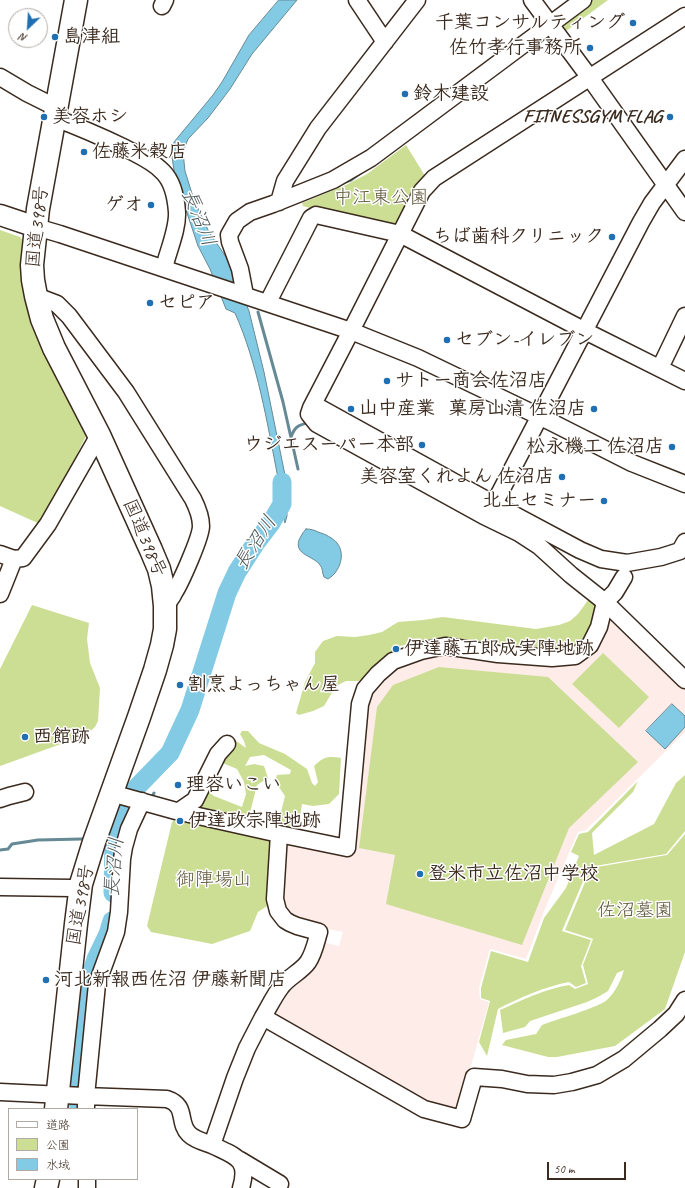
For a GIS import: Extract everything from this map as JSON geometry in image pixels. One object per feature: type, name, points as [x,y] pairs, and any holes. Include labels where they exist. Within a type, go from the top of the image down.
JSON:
[{"type":"highway","name":"国道398号","points":[[74,1100],[79,897],[94,842],[129,798],[139,717],[159,657],[165,629],[163,586],[151,550],[99,435],[54,348],[42,319],[36,296],[32,265],[38,209],[76,0]]},
{"type":"main road","points":[[0,215],[36,227]]},
{"type":"street","points":[[358,0],[385,42]]},
{"type":"street","points":[[278,202],[285,181],[318,128],[417,0]]},
{"type":"street","points":[[532,0],[590,78],[685,212]]},
{"type":"street","points":[[245,295],[240,269],[230,242],[229,235],[237,221],[250,212],[333,180],[371,158],[583,0]]},
{"type":"street","points":[[685,16],[434,178],[422,192],[400,234],[351,331],[313,414],[489,510],[601,559],[627,563],[661,557],[680,551],[685,542]]},
{"type":"street","points":[[0,77],[27,93],[71,124],[136,154],[154,164],[164,173],[172,186],[176,200],[177,213],[174,231],[164,268]]},
{"type":"street","points":[[489,510],[641,222],[665,185],[685,159]]},
{"type":"street","points":[[268,302],[311,218],[316,215],[400,234],[584,331],[685,381]]},
{"type":"street","points":[[36,227],[268,302],[351,331],[418,358],[539,416],[632,463],[685,484]]},
{"type":"street","points":[[36,296],[57,304],[69,316],[126,392],[198,509],[201,528],[178,587],[165,606]]},
{"type":"street","points":[[660,368],[685,316]]},
{"type":"street","points":[[0,594],[7,557],[23,558],[48,524],[99,435]]},
{"type":"street","points":[[489,510],[539,546],[571,575],[605,602],[685,680]]},
{"type":"street","points":[[74,1100],[98,984],[116,932],[119,912],[122,859],[129,829],[129,798],[279,834],[347,848],[360,704],[365,689],[378,674],[393,661],[422,651],[445,646],[498,654],[552,658],[575,656],[590,645],[599,627],[605,602],[615,592],[624,576]]},
{"type":"street","points":[[179,811],[195,800],[218,754],[227,744]]},
{"type":"street","points":[[0,799],[25,792]]},
{"type":"street","points":[[212,1145],[247,1048],[280,987],[309,961],[319,932],[290,923],[278,912],[275,899],[279,834]]},
{"type":"street","points":[[0,888],[72,888]]},
{"type":"street","points":[[263,1017],[424,1109],[462,1119],[474,1077],[502,1079],[527,1084],[554,1085],[572,1082],[596,1075],[624,1059],[660,1029],[676,1014],[685,1000]]},
{"type":"street","points":[[0,1092],[74,1100],[167,1099],[178,1105],[184,1127],[188,1133],[235,1156],[280,1184]]},
{"type":"street","points":[[240,1160],[244,1171],[244,1178],[241,1188]]},
{"type":"shaded area","name":"登米市立佐沼中学校","points":[[606,610],[685,687],[685,732],[586,830],[578,832],[547,904],[526,959],[490,949],[479,988],[480,999],[489,1002],[458,1112],[423,1103],[279,1020],[276,1013],[285,990],[323,942],[339,946],[343,932],[299,923],[282,911],[282,838],[349,851],[363,703],[395,663],[445,649],[542,660]]},
{"type":"green space","points":[[593,0],[608,0],[566,31],[563,25],[564,21]]},
{"type":"green space","name":"中江東公園","points":[[406,145],[427,179],[398,228],[303,206],[302,203],[346,185],[367,174]]},
{"type":"green space","points":[[0,230],[20,237],[25,243],[87,434],[42,525],[0,506]]},
{"type":"green space","points":[[591,596],[601,606],[597,626],[575,654],[530,652],[527,646],[442,637],[400,646],[400,653],[368,677],[358,681],[346,681],[336,686],[324,706],[299,715],[296,713],[305,682],[315,663],[315,652],[323,641],[337,636],[355,637],[382,632],[398,622],[443,617],[536,629],[559,625],[570,621],[578,614]]},
{"type":"green space","points":[[32,605],[89,623],[87,639],[90,663],[100,688],[98,721],[95,727],[86,735],[0,766],[0,669]]},
{"type":"green space","points":[[603,653],[649,697],[619,728],[572,684]]},
{"type":"green space","points":[[439,667],[548,677],[638,762],[569,828],[522,945],[386,904],[395,855],[359,848],[377,707],[393,685]]},
{"type":"green space","points":[[242,731],[248,731],[259,743],[285,754],[307,769],[312,783],[315,786],[318,782],[314,766],[326,758],[341,758],[339,794],[329,804],[313,806],[302,804],[299,823],[278,829],[190,809],[219,755],[235,740],[246,748],[240,734]],"holes":[[[264,755],[291,770],[290,774],[277,775],[275,781],[285,796],[278,824],[249,817],[257,785],[268,778],[264,766],[254,764],[245,766],[250,757]],[[220,762],[237,769],[244,782],[246,794],[242,807],[214,796],[207,791]]]},
{"type":"green space","points":[[685,775],[685,831],[666,854],[589,867],[562,931],[591,940],[581,966],[586,983],[576,987],[569,982],[551,987],[498,1009],[487,1056],[479,1042],[490,1001],[481,998],[481,988],[491,951],[528,962],[544,918],[566,888],[579,856],[571,852],[579,834],[588,832],[638,781],[633,792],[592,833],[594,855],[654,824],[676,783]]},
{"type":"green space","name":"御陣場山","points":[[177,816],[270,838],[273,841],[270,904],[258,912],[250,931],[212,944],[151,932],[147,926],[172,822]]},
{"type":"green space","name":"佐沼墓園","points":[[685,834],[685,952],[665,1009],[615,1046],[557,1057],[548,1057],[502,1045],[506,1040],[536,1034],[542,1025],[596,1006],[611,996],[618,985],[624,970],[617,973],[608,991],[598,997],[530,1021],[525,1027],[503,1033],[500,1010],[551,989],[569,985],[575,989],[588,984],[583,965],[593,939],[565,930],[591,868],[667,855]]},
{"type":"water","points":[[279,0],[297,0],[252,54],[230,89],[208,118],[188,139],[183,152],[185,171],[194,200],[209,232],[226,257],[249,311],[264,372],[286,480],[287,516],[285,523],[279,501],[280,494],[278,478],[266,415],[250,353],[235,313],[226,309],[210,269],[198,246],[175,177],[172,157],[174,142],[213,95],[249,35]]},
{"type":"water","points":[[306,529],[314,530],[329,536],[340,547],[340,562],[336,572],[328,579],[324,577],[320,565],[299,549],[299,540]]},
{"type":"water","points":[[672,704],[685,716],[685,727],[665,749],[646,731]]},
{"type":"waterway","points":[[342,183],[351,180],[363,171]]},
{"type":"waterway","points":[[258,312],[283,402],[298,469]]},
{"type":"waterway","points":[[291,437],[294,430],[298,426],[310,422]]},
{"type":"waterway","name":"長沼川","points":[[113,893],[114,843],[123,814],[137,787],[170,753],[190,710],[227,593],[237,572],[271,523],[282,504],[282,482]]},
{"type":"waterway","points":[[152,797],[154,793]]},
{"type":"waterway","points":[[0,850],[8,849],[12,844],[38,840],[82,839]]},
{"type":"waterway","name":"長沼川","points":[[79,1108],[78,1097],[89,982],[96,959],[108,934],[112,921]]},
{"type":"place","name":"千葉コンサルティング","points":[[633,23]]},
{"type":"place","name":"島津組","points":[[55,37]]},
{"type":"place","name":"佐竹孝行事務所","points":[[590,48]]},
{"type":"place","name":"鈴木建設","points":[[405,94]]},
{"type":"place","name":"美容ホシ","points":[[44,117]]},
{"type":"place","name":"FITNESSGYM FLAG","points":[[670,117]]},
{"type":"place","name":"佐藤米穀店","points":[[84,152]]},
{"type":"place","name":"ゲオ","points":[[151,205]]},
{"type":"place","name":"ちば歯科クリニック","points":[[612,237]]},
{"type":"place","name":"セピア","points":[[150,303]]},
{"type":"place","name":"セブン-イレブン","points":[[447,340]]},
{"type":"place","name":"サトー商会佐沼店","points":[[387,381]]},
{"type":"place","name":"山中産業","points":[[351,409]]},
{"type":"place","name":"菓房山清 佐沼店","points":[[594,409]]},
{"type":"place","name":"ウジエスーパー本部","points":[[422,445]]},
{"type":"place","name":"松永機工 佐沼店","points":[[672,447]]},
{"type":"place","name":"美容室くれよん 佐沼店","points":[[562,477]]},
{"type":"place","name":"北上セミナー","points":[[604,501]]},
{"type":"place","name":"伊達藤五郎成実陣地跡","points":[[396,649]]},
{"type":"place","name":"割烹よっちゃん屋","points":[[180,685]]},
{"type":"place","name":"西館跡","points":[[25,737]]},
{"type":"place","name":"理容いこい","points":[[178,785]]},
{"type":"place","name":"伊達政宗陣地跡","points":[[180,821]]},
{"type":"place","name":"登米市立佐沼中学校","points":[[420,874]]},
{"type":"place","name":"河北新報西佐沼 伊藤新聞店","points":[[46,980]]}]
